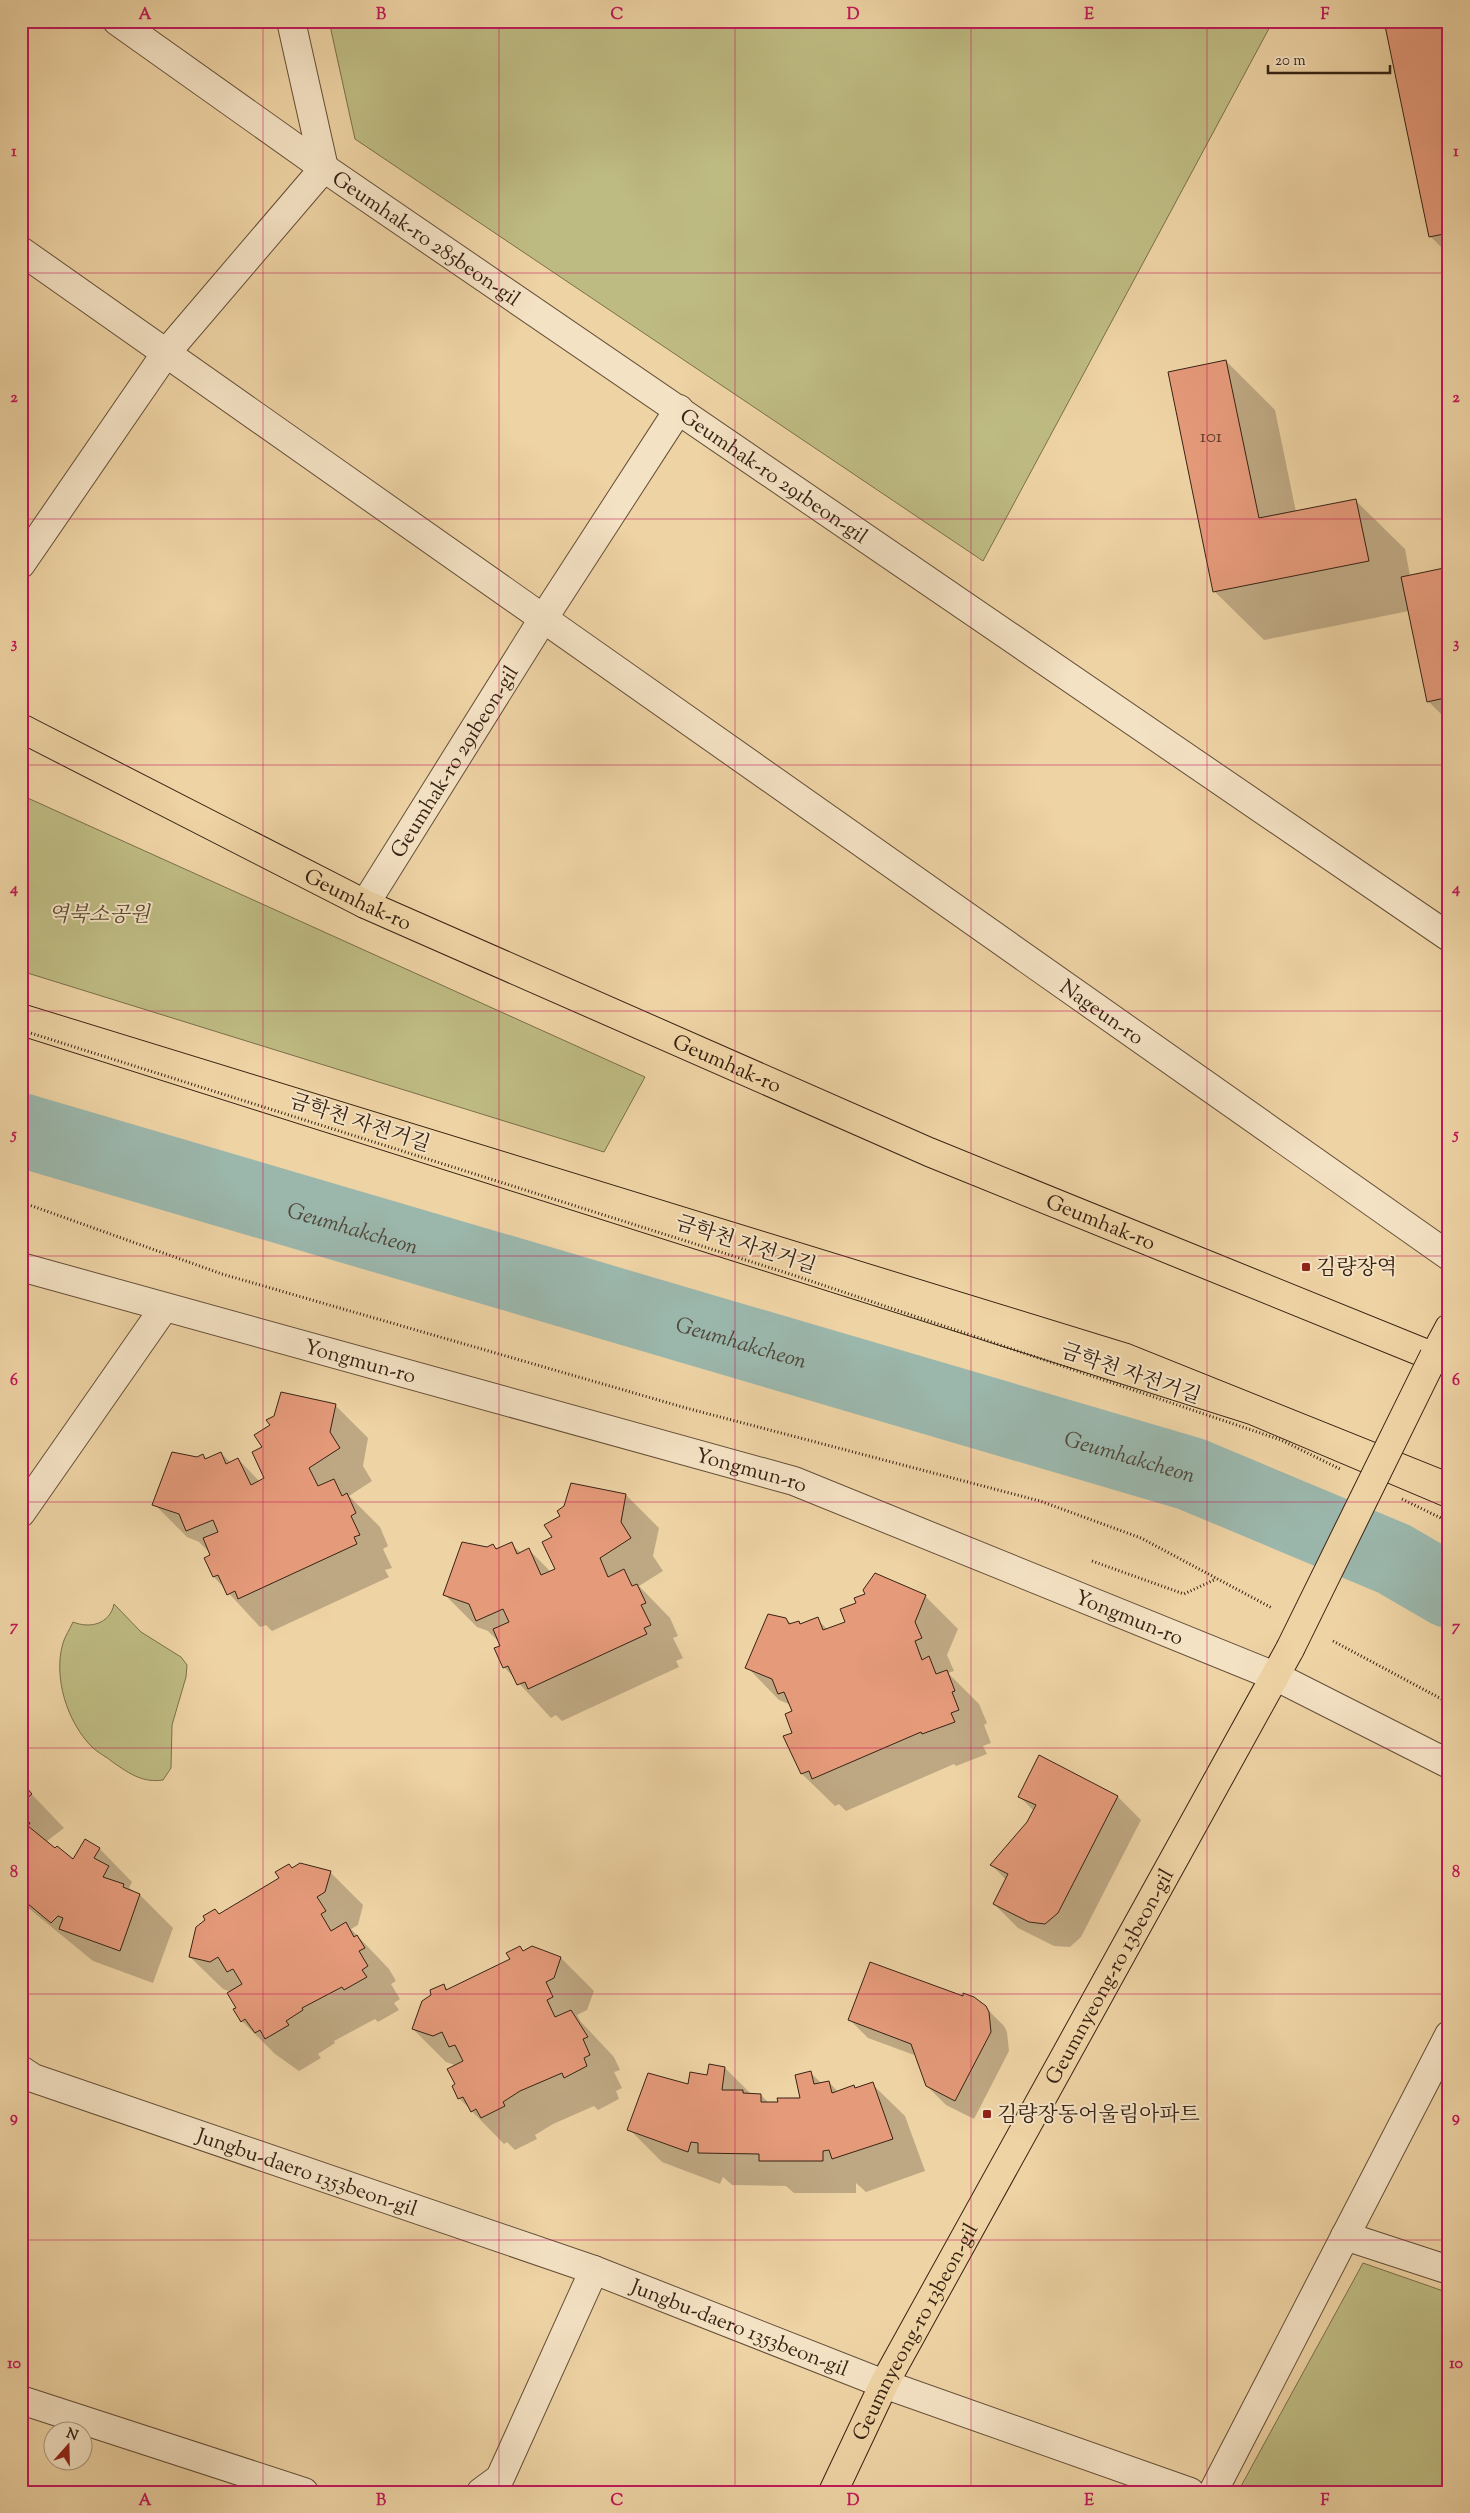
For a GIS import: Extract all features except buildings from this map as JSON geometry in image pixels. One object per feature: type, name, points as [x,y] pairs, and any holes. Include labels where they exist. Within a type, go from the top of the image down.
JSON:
[{"type":"main road","name":"Geumhak-ro","points":[[21,728],[365,904],[929,1152],[1441,1360]]},
{"type":"main road","points":[[1441,1360],[1449,1328]]},
{"type":"main road","name":"Geumnyeong-ro 13beon-gil","points":[[833,2492],[884,2384],[1277,1677],[1441,1360]]},
{"type":"street","points":[[118,21],[324,168]]},
{"type":"street","points":[[291,21],[324,168]]},
{"type":"street","name":"Geumhak-ro 285beon-gil","points":[[21,564],[166,353],[324,168],[679,410]]},
{"type":"street","points":[[21,250],[543,619]]},
{"type":"street","name":"Geumhak-ro 291beon-gil","points":[[365,904],[543,619],[679,410],[1449,937]]},
{"type":"street","name":"Nageun-ro","points":[[543,619],[1449,1256]]},
{"type":"street","name":"Yongmun-ro","points":[[21,1268],[794,1481],[1277,1677],[1449,1764]]},
{"type":"street","points":[[21,1513],[164,1308]]},
{"type":"street","points":[[1214,2492],[1449,2035]]},
{"type":"street","name":"Jungbu-daero 1353beon-gil","points":[[21,2070],[33,2078],[594,2270],[884,2384],[1190,2492]]},
{"type":"street","points":[[1345,2236],[1449,2270]]},
{"type":"street","points":[[481,2492],[500,2478],[594,2270]]},
{"type":"street","points":[[21,2400],[304,2492]]},
{"type":"path","name":"금학천 자전거길","points":[[21,1030],[793,1274],[1281,1440],[1343,1470]]},
{"type":"path","points":[[1396,1496],[1449,1522]]},
{"type":"green space","points":[[329,21],[1273,21],[983,561],[355,139]]},
{"type":"green space","name":"역북소공원","points":[[21,795],[645,1077],[604,1152],[21,971]]},
{"type":"green space","points":[[114,1604],[141,1632],[181,1657],[187,1665],[186,1677],[172,1725],[171,1768],[163,1780],[156,1781],[137,1777],[94,1749],[83,1737],[69,1712],[64,1698],[61,1684],[60,1656],[64,1640],[73,1622],[86,1625],[98,1623],[108,1616]]},
{"type":"green space","points":[[1363,2263],[1449,2293],[1449,2492],[1251,2492],[1240,2488]]},
{"type":"waterway","name":"Geumhakcheon","points":[[21,1130],[1191,1474],[1394,1559],[1449,1591]]},
{"type":"tram line","points":[[21,1003],[1130,1344],[1449,1472]]},
{"type":"tram line","points":[[21,1036],[1248,1424],[1449,1509]]},
{"type":"place","name":"김량장역","points":[[1306,1267]]},
{"type":"place","name":"김량장동어울림아파트","points":[[987,2114]]}]
